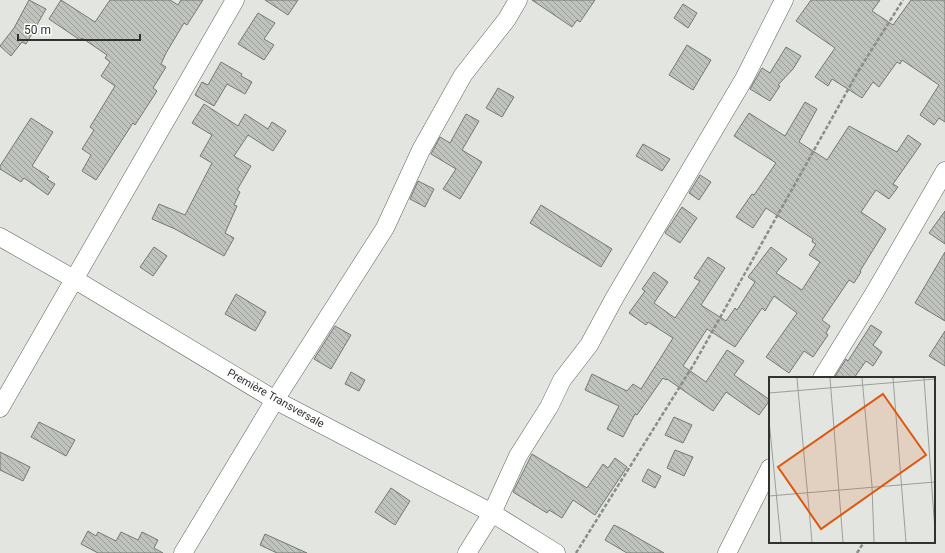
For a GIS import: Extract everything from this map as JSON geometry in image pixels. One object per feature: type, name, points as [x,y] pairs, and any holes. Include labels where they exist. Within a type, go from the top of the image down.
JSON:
[{"type":"street","points":[[0,408],[235,0]]},
{"type":"street","points":[[183,553],[275,400],[385,228],[421,150],[463,75],[507,19],[518,0]]},
{"type":"street","points":[[467,553],[492,513],[518,456],[549,407],[562,380],[589,345],[655,229],[744,79],[784,0]]},
{"type":"street","points":[[823,377],[875,292],[945,171]]},
{"type":"street","name":"Première Transversale","points":[[0,237],[74,279],[275,400],[492,513],[556,553]]},
{"type":"street","points":[[727,553],[769,470]]},
{"type":"path","points":[[576,553],[694,364],[859,70],[903,0]]},
{"type":"path","points":[[857,553],[863,543]]},
{"type":"building","points":[[29,0],[46,9],[26,44],[22,42],[11,56],[0,46],[14,28]]},
{"type":"building","points":[[61,0],[95,22],[110,0],[170,0],[178,5],[181,0],[203,0],[187,25],[184,23],[166,53],[161,64],[166,67],[153,88],[157,91],[135,125],[133,123],[96,180],[82,171],[91,155],[82,149],[94,130],[90,127],[115,86],[101,76],[110,62],[105,58],[107,55],[82,38],[80,40],[49,19]]},
{"type":"building","points":[[265,0],[298,0],[288,15]]},
{"type":"building","points":[[532,0],[595,0],[580,22],[577,20],[572,27]]},
{"type":"building","points":[[811,0],[880,0],[872,11],[893,25],[911,0],[945,0],[945,122],[939,118],[934,125],[920,115],[939,85],[902,60],[900,64],[897,62],[879,87],[873,82],[862,98],[832,79],[828,86],[815,77],[835,48],[796,21]]},
{"type":"building","points":[[683,4],[697,13],[688,28],[674,18]]},
{"type":"building","points":[[258,13],[275,23],[264,39],[274,45],[264,60],[238,44]]},
{"type":"building","points":[[687,45],[711,60],[693,90],[669,75]]},
{"type":"building","points":[[786,47],[801,56],[793,69],[778,85],[780,86],[770,101],[750,89],[762,68],[770,73]]},
{"type":"building","points":[[221,62],[242,74],[241,76],[252,82],[245,94],[227,84],[214,106],[195,95],[202,82],[208,85]]},
{"type":"building","points":[[498,88],[514,97],[502,117],[486,108]]},
{"type":"building","points":[[805,102],[817,109],[799,142],[827,160],[849,126],[897,152],[908,135],[921,144],[893,184],[898,187],[889,199],[876,190],[861,212],[886,229],[854,283],[849,280],[822,320],[830,326],[826,333],[828,335],[813,357],[804,351],[789,373],[766,357],[797,313],[774,296],[765,311],[762,308],[735,347],[707,329],[683,366],[706,382],[727,350],[744,361],[734,375],[769,399],[759,415],[726,392],[713,411],[667,379],[666,380],[663,378],[637,415],[635,414],[623,437],[607,429],[619,406],[585,390],[592,374],[627,391],[633,384],[641,389],[673,338],[648,322],[646,325],[629,313],[645,291],[642,289],[654,272],[668,282],[654,303],[675,318],[700,281],[694,278],[708,257],[725,268],[701,305],[726,321],[735,308],[737,310],[755,282],[748,277],[771,247],[787,259],[776,273],[802,290],[820,262],[809,255],[816,244],[812,242],[813,239],[766,208],[753,228],[736,217],[752,194],[754,195],[776,163],[734,136],[749,113],[785,136]]},
{"type":"building","points":[[204,104],[238,126],[245,114],[268,129],[272,122],[286,131],[273,151],[248,135],[234,156],[251,166],[237,190],[240,192],[234,205],[237,206],[225,233],[234,238],[224,256],[175,229],[152,219],[159,204],[185,215],[212,163],[200,156],[212,135],[192,123]]},
{"type":"building","points":[[466,114],[479,121],[462,150],[482,162],[460,199],[443,189],[456,169],[431,154],[440,137],[450,143]]},
{"type":"building","points":[[31,118],[53,132],[32,166],[49,177],[47,179],[55,184],[48,195],[24,178],[21,182],[0,169],[0,166]]},
{"type":"building","points":[[643,144],[670,159],[662,171],[636,156]]},
{"type":"building","points":[[700,175],[711,182],[699,200],[689,193]]},
{"type":"building","points":[[418,181],[434,189],[425,207],[410,199]]},
{"type":"building","points":[[541,205],[612,249],[601,267],[530,223]]},
{"type":"building","points":[[682,207],[697,218],[680,243],[665,233]]},
{"type":"building","points":[[945,211],[945,244],[929,233]]},
{"type":"building","points":[[154,247],[167,256],[153,276],[140,267]]},
{"type":"building","points":[[945,252],[945,321],[915,303]]},
{"type":"building","points":[[236,294],[266,312],[255,331],[225,314]]},
{"type":"building","points":[[871,325],[882,332],[873,345],[882,352],[873,366],[866,361],[855,377],[835,377],[846,359],[848,361]]},
{"type":"building","points":[[335,326],[351,335],[331,369],[314,359]]},
{"type":"building","points":[[945,331],[945,366],[929,356]]},
{"type":"building","points":[[351,372],[365,380],[359,391],[345,384]]},
{"type":"building","points":[[674,417],[692,425],[683,443],[665,435]]},
{"type":"building","points":[[39,422],[75,440],[66,456],[31,437]]},
{"type":"building","points":[[675,450],[693,457],[684,476],[667,468]]},
{"type":"building","points":[[0,452],[30,467],[23,481],[0,470]]},
{"type":"building","points":[[532,454],[587,488],[603,464],[608,468],[615,458],[627,467],[595,515],[573,500],[562,518],[549,510],[547,513],[513,492]]},
{"type":"building","points":[[648,469],[661,476],[655,488],[642,481]]},
{"type":"building","points":[[391,488],[410,501],[395,525],[375,512]]},
{"type":"building","points":[[614,525],[664,553],[627,553],[605,540]]},
{"type":"building","points":[[88,531],[96,536],[98,532],[116,541],[121,532],[138,540],[142,532],[158,540],[154,548],[163,553],[98,553],[81,544]]},
{"type":"building","points":[[265,534],[307,553],[277,553],[260,545]]}]
